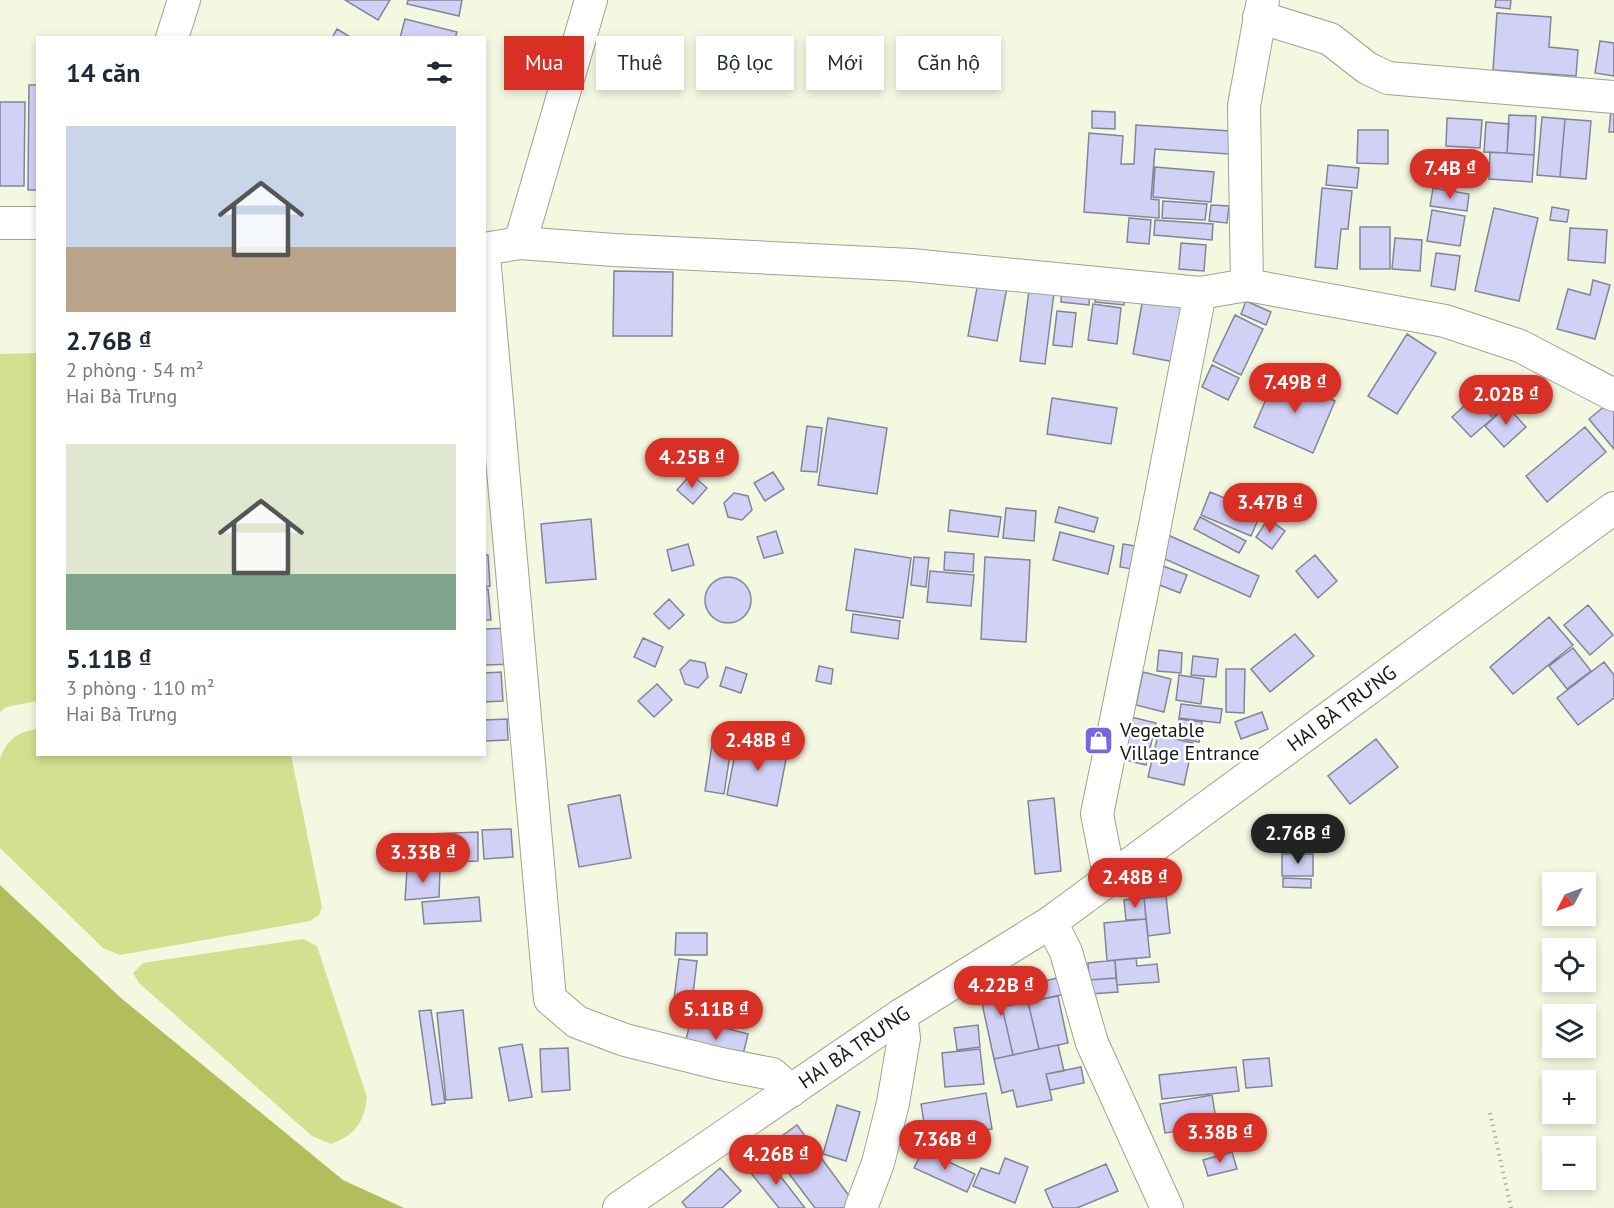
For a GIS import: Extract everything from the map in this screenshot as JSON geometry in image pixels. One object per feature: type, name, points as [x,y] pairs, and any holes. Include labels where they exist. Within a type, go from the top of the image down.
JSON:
[{"type":"street","points":[[173,36],[184,0]]},
{"type":"street","points":[[520,243],[591,0]]},
{"type":"street","points":[[1247,285],[1244,106],[1261,9],[1330,39],[1367,68],[1388,78],[1614,97]]},
{"type":"street","points":[[0,223],[36,223]]},
{"type":"street","points":[[486,249],[520,243],[614,250],[911,264],[1200,293],[1247,285],[1444,321],[1520,346],[1614,395]]},
{"type":"street","points":[[486,279],[550,999],[578,1022],[625,1040],[772,1074],[791,1091]]},
{"type":"street","points":[[1110,880],[1097,814],[1136,627],[1200,293]]},
{"type":"street","name":"HAI BÀ TRƯNG","points":[[619,1208],[901,1015],[1051,922],[1614,508]]},
{"type":"street","points":[[1051,922],[1066,952],[1092,1043],[1167,1208]]},
{"type":"street","points":[[861,1208],[878,1163],[893,1103],[904,1038],[901,1015]]},
{"type":"path","points":[[1490,1113],[1511,1208]]},
{"type":"shaded area","points":[[36,353],[36,701],[6,707],[0,712],[0,354]]},
{"type":"shaded area","points":[[36,729],[36,756],[291,756],[322,907],[319,915],[310,921],[120,955],[103,948],[0,848],[0,759],[6,746],[24,732]]},
{"type":"shaded area","points":[[0,885],[121,998],[343,1180],[404,1208],[0,1208]]},
{"type":"shaded area","points":[[303,939],[317,946],[367,1097],[361,1121],[357,1127],[346,1137],[331,1144],[312,1136],[139,983],[133,973],[143,963]]},
{"type":"building","points":[[345,0],[390,0],[378,20]]},
{"type":"building","points":[[408,0],[462,0],[459,16],[407,4]]},
{"type":"building","points":[[1496,0],[1511,0],[1510,9],[1495,7]]},
{"type":"building","points":[[1497,13],[1551,17],[1549,47],[1578,50],[1576,76],[1493,70]]},
{"type":"building","points":[[405,19],[457,32],[456,36],[401,36]]},
{"type":"building","points":[[337,29],[349,36],[333,36]]},
{"type":"building","points":[[1600,41],[1614,43],[1614,76],[1595,73]]},
{"type":"building","points":[[29,85],[36,85],[36,190],[28,190]]},
{"type":"building","points":[[0,102],[25,102],[24,186],[0,186]]},
{"type":"building","points":[[1611,110],[1614,110],[1614,132],[1609,132]]},
{"type":"building","points":[[1092,111],[1115,112],[1115,129],[1092,128]]},
{"type":"building","points":[[1509,115],[1536,116],[1534,155],[1507,153]]},
{"type":"building","points":[[1542,117],[1565,119],[1560,177],[1537,175]]},
{"type":"building","points":[[1447,118],[1482,120],[1480,148],[1446,146]]},
{"type":"building","points":[[1565,119],[1591,121],[1586,179],[1560,177]]},
{"type":"building","points":[[1486,122],[1509,124],[1507,153],[1484,152]]},
{"type":"building","points":[[1136,125],[1231,131],[1229,154],[1155,149],[1151,199],[1159,200],[1159,218],[1084,212],[1089,133],[1123,136],[1121,164],[1134,164]]},
{"type":"building","points":[[1358,130],[1388,130],[1388,164],[1357,163]]},
{"type":"building","points":[[1439,150],[1483,157],[1480,178],[1436,171]]},
{"type":"building","points":[[1490,152],[1534,155],[1532,182],[1489,179]]},
{"type":"building","points":[[1328,165],[1359,168],[1357,188],[1326,185]]},
{"type":"building","points":[[1155,167],[1214,172],[1211,202],[1153,197]]},
{"type":"building","points":[[1322,188],[1352,191],[1348,229],[1341,229],[1337,269],[1315,267]]},
{"type":"building","points":[[1433,188],[1469,194],[1467,211],[1430,206]]},
{"type":"building","points":[[1163,201],[1207,204],[1205,220],[1162,218]]},
{"type":"building","points":[[1211,205],[1229,206],[1227,223],[1209,221]]},
{"type":"building","points":[[1552,207],[1569,210],[1567,222],[1550,220]]},
{"type":"building","points":[[1494,208],[1538,218],[1519,301],[1475,291]]},
{"type":"building","points":[[1432,210],[1465,216],[1460,246],[1427,241]]},
{"type":"building","points":[[1129,218],[1151,220],[1149,244],[1127,242]]},
{"type":"building","points":[[1155,220],[1213,224],[1212,240],[1154,235]]},
{"type":"building","points":[[1360,227],[1390,227],[1390,269],[1360,269]]},
{"type":"building","points":[[1570,228],[1607,230],[1605,263],[1568,260]]},
{"type":"building","points":[[1395,238],[1422,240],[1420,271],[1392,269]]},
{"type":"building","points":[[1181,243],[1206,245],[1204,271],[1179,269]]},
{"type":"building","points":[[1436,253],[1460,256],[1455,290],[1431,286]]},
{"type":"building","points":[[614,271],[673,272],[672,336],[613,336]]},
{"type":"building","points":[[979,277],[1008,282],[997,341],[968,336]]},
{"type":"building","points":[[1593,280],[1610,285],[1595,339],[1557,329],[1568,289],[1590,295]]},
{"type":"building","points":[[1062,285],[1090,288],[1089,305],[1061,302]]},
{"type":"building","points":[[1096,288],[1125,292],[1124,305],[1095,302]]},
{"type":"building","points":[[1029,290],[1054,293],[1045,364],[1020,361]]},
{"type":"building","points":[[1143,298],[1191,307],[1180,363],[1133,354]]},
{"type":"building","points":[[1246,301],[1271,312],[1266,325],[1241,314]]},
{"type":"building","points":[[1093,304],[1121,308],[1117,344],[1088,340]]},
{"type":"building","points":[[1057,311],[1076,313],[1072,347],[1053,345]]},
{"type":"building","points":[[1235,315],[1263,329],[1241,375],[1213,361]]},
{"type":"building","points":[[1407,334],[1436,353],[1397,414],[1368,396]]},
{"type":"building","points":[[1212,365],[1239,378],[1228,400],[1202,387]]},
{"type":"building","points":[[1276,376],[1335,401],[1313,453],[1254,427]]},
{"type":"building","points":[[1497,376],[1516,396],[1494,416],[1475,396]]},
{"type":"building","points":[[1474,397],[1493,418],[1471,437],[1452,417]]},
{"type":"building","points":[[1052,398],[1117,408],[1111,444],[1047,434]]},
{"type":"building","points":[[1611,401],[1614,405],[1614,449],[1589,419]]},
{"type":"building","points":[[1507,406],[1526,427],[1504,447],[1485,426]]},
{"type":"building","points":[[828,418],[887,428],[877,494],[818,485]]},
{"type":"building","points":[[807,426],[822,428],[817,472],[801,471]]},
{"type":"building","points":[[1585,427],[1606,452],[1547,502],[1526,476]]},
{"type":"building","points":[[773,472],[784,489],[765,501],[754,483]]},
{"type":"building","points":[[691,474],[707,488],[693,504],[677,490]]},
{"type":"building","points":[[1210,492],[1261,513],[1251,536],[1201,515]]},
{"type":"building","points":[[734,493],[748,496],[752,510],[742,520],[728,517],[724,503]]},
{"type":"building","points":[[1059,507],[1098,518],[1094,532],[1055,522]]},
{"type":"building","points":[[1006,508],[1036,511],[1034,541],[1003,538]]},
{"type":"building","points":[[950,510],[1001,517],[998,537],[948,531]]},
{"type":"building","points":[[1200,517],[1246,541],[1239,553],[1194,529]]},
{"type":"building","points":[[591,519],[596,579],[546,583],[541,524]]},
{"type":"building","points":[[1268,519],[1285,531],[1272,549],[1256,537]]},
{"type":"building","points":[[776,531],[783,553],[764,558],[757,537]]},
{"type":"building","points":[[1060,532],[1114,546],[1108,574],[1053,560]]},
{"type":"building","points":[[1168,535],[1259,576],[1250,597],[1158,556]]},
{"type":"building","points":[[688,544],[694,565],[672,571],[667,550]]},
{"type":"building","points":[[1123,544],[1142,547],[1138,570],[1120,567]]},
{"type":"building","points":[[855,549],[911,558],[903,618],[846,610]]},
{"type":"building","points":[[945,552],[974,554],[973,572],[944,570]]},
{"type":"building","points":[[486,555],[488,555],[490,586],[486,587]]},
{"type":"building","points":[[1315,555],[1337,581],[1318,598],[1296,571]]},
{"type":"building","points":[[914,557],[929,558],[926,587],[911,585]]},
{"type":"building","points":[[985,557],[1030,560],[1026,642],[981,639]]},
{"type":"building","points":[[1163,566],[1187,575],[1180,593],[1157,584]]},
{"type":"building","points":[[930,571],[974,575],[971,606],[927,602]]},
{"type":"building","points":[[728,577],[744,584],[751,600],[744,616],[728,623],[712,616],[705,600],[712,584]]},
{"type":"building","points":[[486,589],[488,589],[491,620],[486,620]]},
{"type":"building","points":[[669,599],[684,615],[669,629],[654,614]]},
{"type":"building","points":[[1588,605],[1613,635],[1590,655],[1564,625]]},
{"type":"building","points":[[853,614],[900,621],[898,639],[851,632]]},
{"type":"building","points":[[1549,617],[1573,645],[1513,694],[1490,667]]},
{"type":"building","points":[[513,628],[515,664],[486,665],[486,629]]},
{"type":"building","points":[[1295,634],[1314,656],[1270,692],[1251,669]]},
{"type":"building","points":[[643,638],[663,647],[655,667],[634,657]]},
{"type":"building","points":[[1573,648],[1591,671],[1567,689],[1549,666]]},
{"type":"building","points":[[1159,650],[1182,653],[1181,673],[1157,671]]},
{"type":"building","points":[[1193,656],[1218,659],[1216,677],[1191,675]]},
{"type":"building","points":[[690,660],[705,663],[708,677],[698,688],[685,684],[680,670]]},
{"type":"building","points":[[1604,662],[1614,675],[1614,698],[1578,725],[1557,698]]},
{"type":"building","points":[[819,666],[833,669],[831,684],[816,681]]},
{"type":"building","points":[[726,667],[747,674],[741,693],[720,686]]},
{"type":"building","points":[[1226,669],[1245,669],[1244,713],[1226,712]]},
{"type":"building","points":[[501,672],[503,701],[486,702],[486,673]]},
{"type":"building","points":[[1143,672],[1171,679],[1164,712],[1136,705]]},
{"type":"building","points":[[1179,675],[1204,679],[1201,704],[1176,700]]},
{"type":"building","points":[[657,684],[672,700],[654,717],[638,701]]},
{"type":"building","points":[[1181,704],[1222,709],[1220,723],[1179,718]]},
{"type":"building","points":[[1262,712],[1268,729],[1241,739],[1235,722]]},
{"type":"building","points":[[1127,716],[1156,723],[1146,765],[1117,758]]},
{"type":"building","points":[[507,719],[508,740],[486,741],[486,720]]},
{"type":"building","points":[[1179,719],[1202,722],[1199,742],[1177,738]]},
{"type":"building","points":[[1158,735],[1193,743],[1184,785],[1148,777]]},
{"type":"building","points":[[713,738],[732,741],[724,794],[705,791]]},
{"type":"building","points":[[738,738],[788,749],[777,806],[727,795]]},
{"type":"building","points":[[1376,739],[1398,767],[1350,804],[1328,776]]},
{"type":"building","points":[[620,795],[631,858],[579,867],[568,805]]},
{"type":"building","points":[[1054,798],[1061,871],[1035,874],[1028,801]]},
{"type":"building","points":[[511,829],[513,857],[484,859],[482,830]]},
{"type":"building","points":[[478,832],[478,861],[403,864],[402,835]]},
{"type":"building","points":[[1282,854],[1313,854],[1313,876],[1282,876]]},
{"type":"building","points":[[440,869],[439,897],[405,900],[407,870]]},
{"type":"building","points":[[1283,878],[1311,879],[1311,888],[1283,887]]},
{"type":"building","points":[[1166,896],[1170,933],[1148,936],[1144,898]]},
{"type":"building","points":[[479,897],[481,921],[424,924],[422,902]]},
{"type":"building","points":[[1144,898],[1146,919],[1126,920],[1124,900]]},
{"type":"building","points":[[1146,919],[1150,957],[1107,961],[1104,923]]},
{"type":"building","points":[[676,933],[707,933],[707,955],[675,955]]},
{"type":"building","points":[[1136,958],[1137,966],[1157,964],[1159,982],[1117,985],[1115,960]]},
{"type":"building","points":[[679,959],[697,961],[690,1018],[672,1015]]},
{"type":"building","points":[[1115,960],[1116,978],[1089,980],[1088,963]]},
{"type":"building","points":[[1067,976],[1070,993],[1028,1002],[1025,985]]},
{"type":"building","points":[[1116,978],[1118,992],[1091,994],[1089,980]]},
{"type":"building","points":[[1025,985],[1028,1002],[1002,1007],[1013,1055],[994,1059],[980,994]]},
{"type":"building","points":[[1058,996],[1068,1043],[1039,1049],[1028,1002]]},
{"type":"building","points":[[1028,1002],[1039,1049],[1013,1055],[1002,1007]]},
{"type":"building","points":[[431,1010],[445,1103],[432,1105],[419,1011]]},
{"type":"building","points":[[463,1010],[472,1098],[446,1100],[437,1013]]},
{"type":"building","points":[[691,1019],[748,1034],[741,1063],[684,1048]]},
{"type":"building","points":[[978,1025],[980,1047],[957,1050],[954,1028]]},
{"type":"building","points":[[522,1044],[532,1097],[509,1101],[499,1048]]},
{"type":"building","points":[[1058,1045],[1064,1071],[1046,1074],[1052,1100],[1017,1107],[1013,1090],[1002,1093],[994,1059]]},
{"type":"building","points":[[568,1048],[570,1090],[542,1092],[540,1049]]},
{"type":"building","points":[[980,1049],[984,1084],[945,1087],[942,1053]]},
{"type":"building","points":[[1269,1058],[1272,1086],[1246,1088],[1243,1060]]},
{"type":"building","points":[[1081,1067],[1084,1083],[1050,1090],[1046,1074]]},
{"type":"building","points":[[1236,1067],[1239,1091],[1162,1099],[1159,1075]]},
{"type":"building","points":[[986,1093],[992,1129],[927,1140],[921,1104]]},
{"type":"building","points":[[1212,1095],[1217,1125],[1165,1133],[1160,1104]]},
{"type":"building","points":[[837,1105],[860,1112],[846,1161],[823,1154]]},
{"type":"building","points":[[797,1125],[858,1208],[815,1208],[768,1146]]},
{"type":"building","points":[[923,1150],[975,1174],[967,1192],[914,1168]]},
{"type":"building","points":[[1232,1152],[1237,1169],[1208,1176],[1203,1160]]},
{"type":"building","points":[[1005,1158],[1028,1167],[1015,1203],[973,1186],[981,1168],[999,1174]]},
{"type":"building","points":[[767,1159],[805,1208],[779,1208],[750,1172]]},
{"type":"building","points":[[1106,1164],[1118,1191],[1077,1208],[1053,1208],[1045,1190]]},
{"type":"building","points":[[720,1168],[741,1191],[722,1208],[687,1208],[682,1202]]},
{"type":"place","name":"Vegetable Village Entrance","points":[[1099,741]]}]
